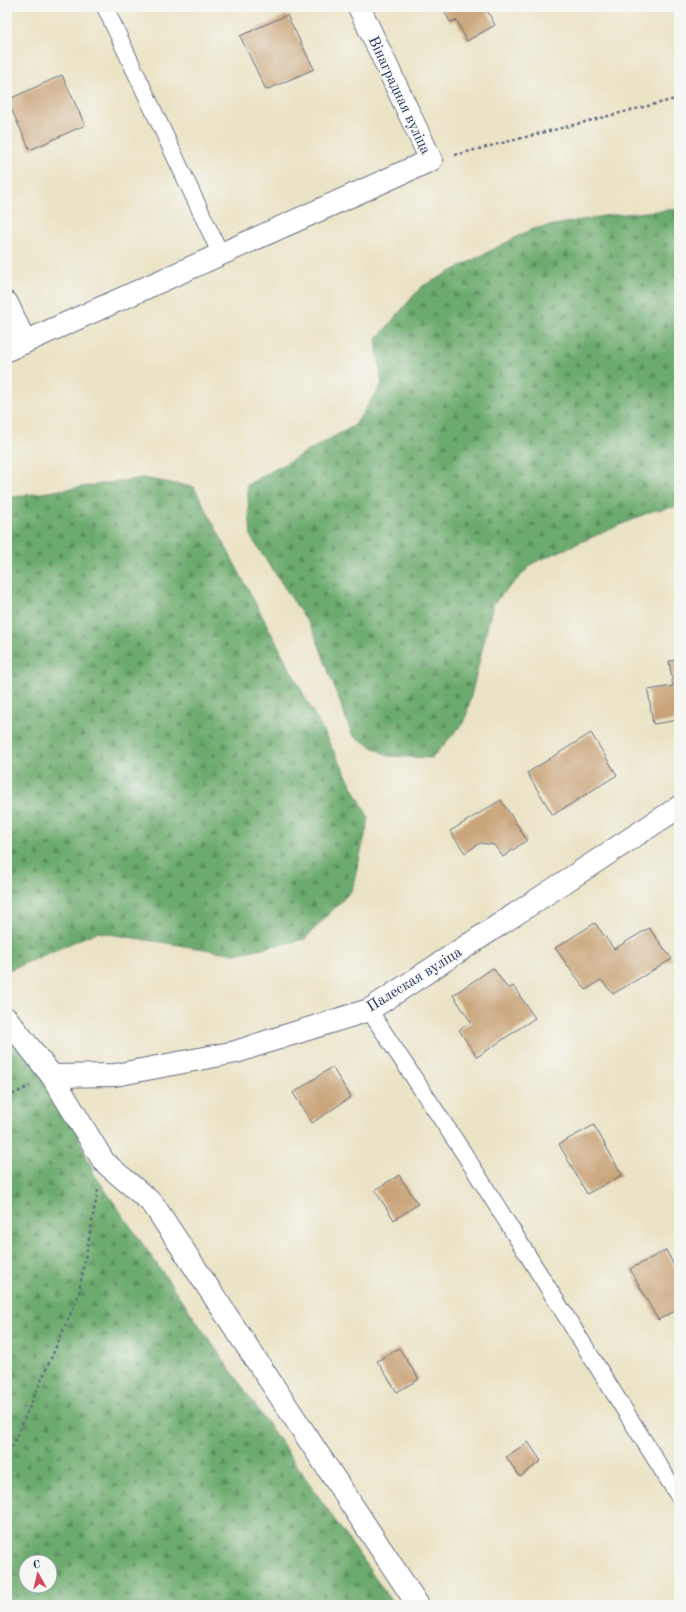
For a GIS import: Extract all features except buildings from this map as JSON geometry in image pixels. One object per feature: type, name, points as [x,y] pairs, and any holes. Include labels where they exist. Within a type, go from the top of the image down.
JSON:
[{"type":"street","name":"Вінаградная вуліца","points":[[359,7],[431,160]]},
{"type":"street","points":[[7,303],[16,346],[431,160]]},
{"type":"street","name":"Палеская вуліца","points":[[52,1076],[115,1075],[236,1052],[269,1040],[369,1010],[679,807]]},
{"type":"street","points":[[7,1019],[52,1076],[104,1162],[153,1204],[418,1605]]},
{"type":"lane","points":[[105,7],[221,255]]},
{"type":"lane","points":[[369,1010],[465,1155],[679,1497]]},
{"type":"path","points":[[431,160],[679,98]]},
{"type":"path","points":[[7,1458],[78,1297],[104,1162]]},
{"type":"green space","points":[[679,209],[679,506],[652,511],[533,563],[493,604],[465,721],[432,758],[388,756],[352,735],[314,632],[251,537],[247,485],[355,425],[382,384],[376,340],[421,287],[532,229],[603,216]]},
{"type":"green space","points":[[142,478],[194,487],[369,818],[352,890],[305,939],[235,954],[97,932],[7,971],[7,498]]},
{"type":"green space","points":[[7,1015],[52,1076],[94,1174],[394,1605],[7,1605]]}]
